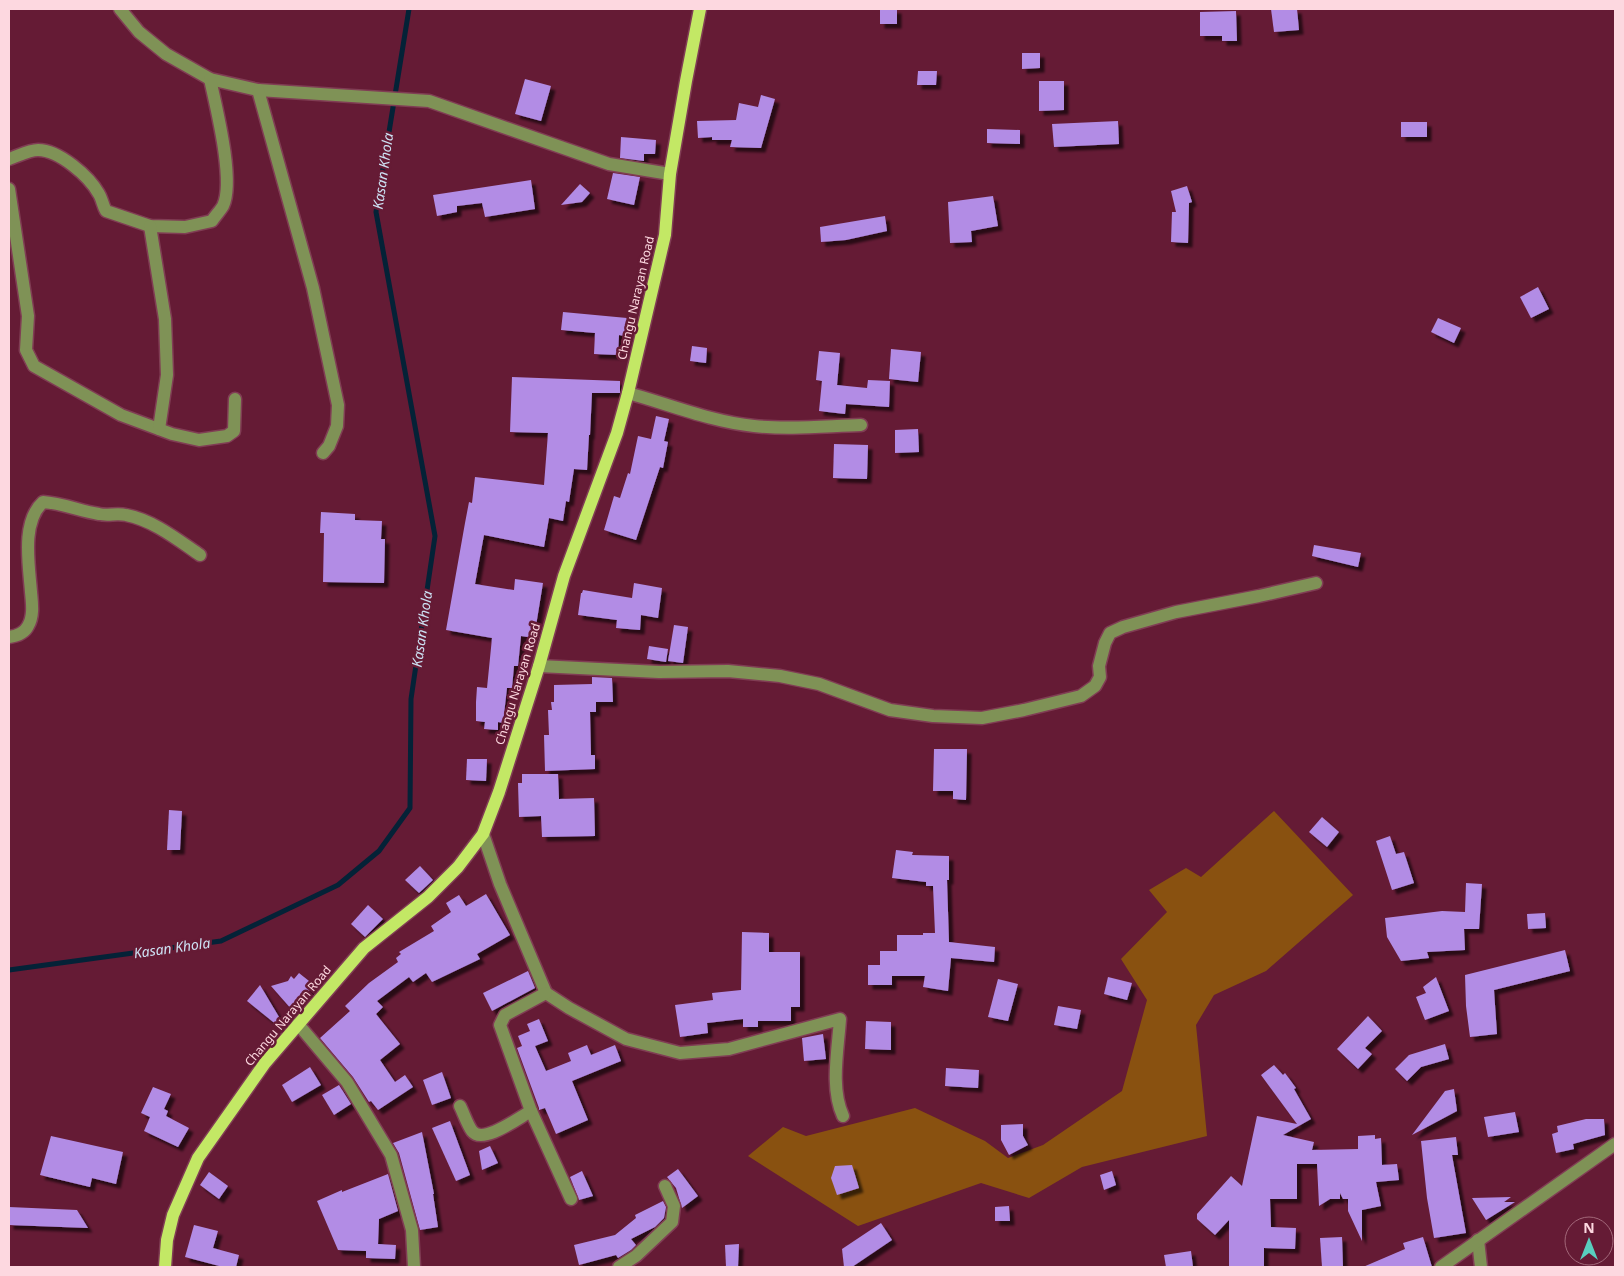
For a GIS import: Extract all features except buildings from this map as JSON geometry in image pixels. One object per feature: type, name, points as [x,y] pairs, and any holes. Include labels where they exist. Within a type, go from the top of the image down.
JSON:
[{"type":"main road","name":"Changu Narayan Road","points":[[164,1267],[167,1240],[173,1215],[198,1158],[265,1063],[364,948],[428,897],[458,867],[483,834],[499,792],[539,666],[564,576],[617,433],[628,393],[665,235],[670,174],[700,9]]},
{"type":"street","points":[[120,9],[140,32],[166,54],[210,79],[258,90],[429,101],[608,164],[670,174]]},
{"type":"street","points":[[9,159],[36,150],[46,150],[71,163],[91,183],[100,195],[101,202],[106,211],[150,226],[184,227],[212,221],[224,205],[227,184],[224,150],[210,79]]},
{"type":"street","points":[[258,90],[313,288],[338,405],[336,426],[329,446],[323,453]]},
{"type":"street","points":[[9,189],[28,316],[26,350],[34,366],[121,415],[159,429],[199,440],[227,436],[234,431],[236,399]]},
{"type":"street","points":[[150,226],[165,319],[167,375],[159,429]]},
{"type":"street","points":[[628,393],[720,420],[754,426],[861,425]]},
{"type":"street","points":[[9,638],[22,634],[28,626],[33,611],[29,568],[30,520],[36,509],[43,502],[102,514],[124,514],[140,518],[200,555]]},
{"type":"street","points":[[539,666],[659,672],[728,671],[780,676],[819,684],[890,710],[934,716],[982,718],[1081,696],[1095,686],[1100,677],[1099,666],[1105,643],[1110,633],[1123,627],[1176,612],[1316,583]]},
{"type":"street","points":[[483,834],[500,884],[546,993],[568,1008],[626,1039],[680,1053],[729,1049],[840,1019],[836,1069],[838,1105],[843,1116]]},
{"type":"street","points":[[546,993],[505,1015],[500,1025],[531,1111],[571,1198]]},
{"type":"street","points":[[298,1024],[347,1082],[391,1155],[412,1230],[414,1267]]},
{"type":"street","points":[[460,1106],[473,1132],[479,1136],[488,1136],[531,1111]]},
{"type":"street","points":[[1441,1267],[1615,1144]]},
{"type":"street","points":[[619,1267],[636,1256],[672,1222],[674,1206],[665,1186]]},
{"type":"street","points":[[1478,1240],[1481,1267]]},
{"type":"shaded area","points":[[1274,811],[1353,895],[1266,971],[1214,995],[1196,1025],[1207,1136],[1082,1167],[1029,1198],[981,1183],[858,1226],[748,1156],[783,1127],[806,1136],[915,1108],[985,1141],[1008,1158],[1043,1145],[1122,1091],[1147,1000],[1121,959],[1167,912],[1149,890],[1186,868],[1201,877]]},
{"type":"waterway","name":"Kasan Khola","points":[[9,970],[221,941],[338,885],[379,851],[410,808],[411,699],[435,536],[376,212],[409,9]]}]
